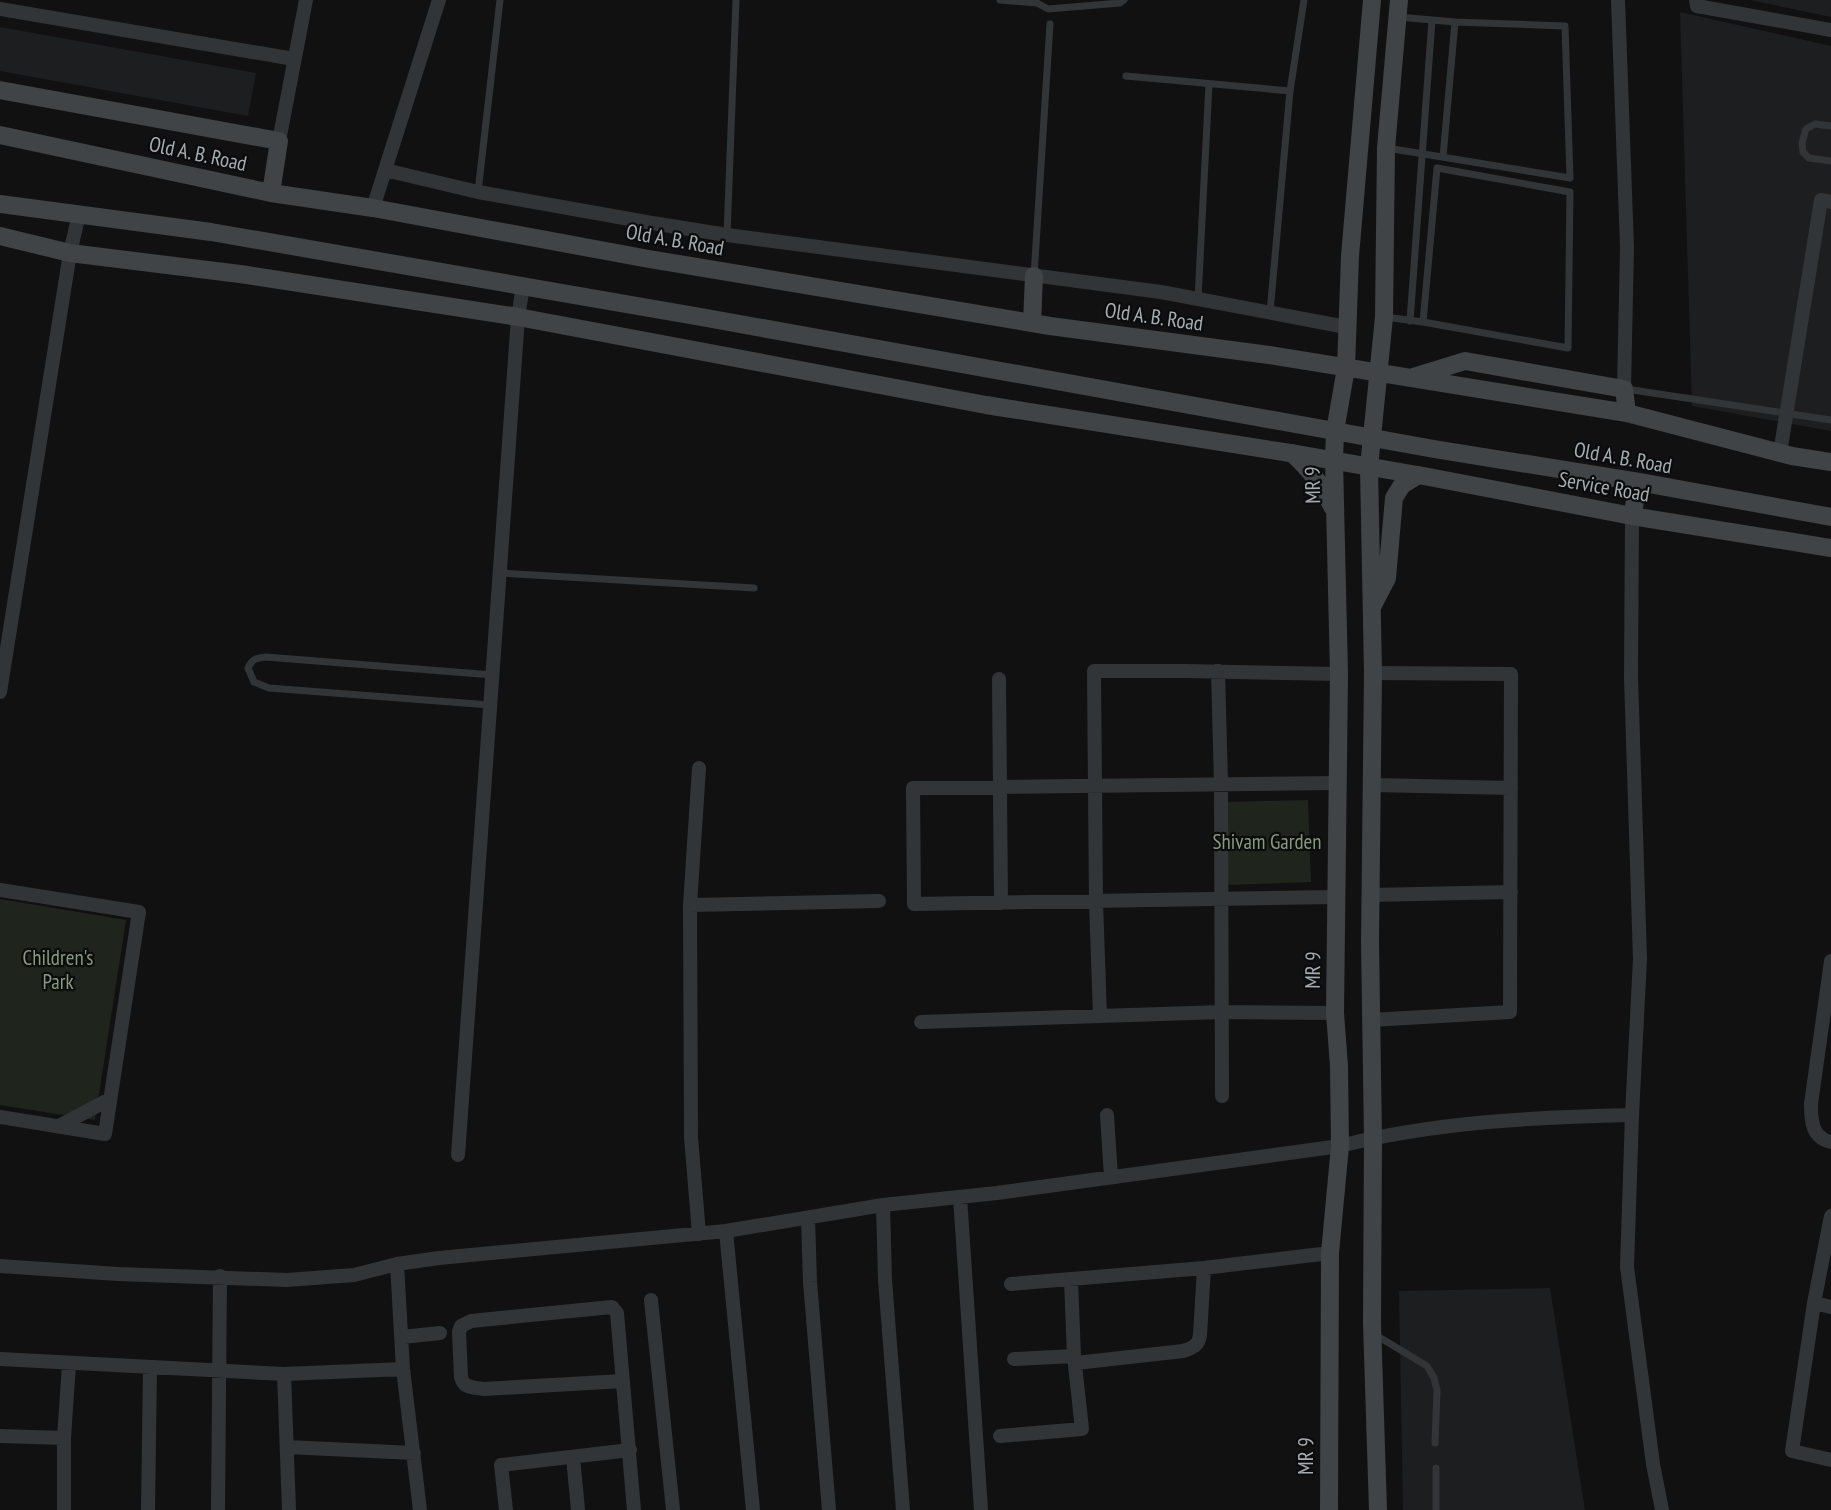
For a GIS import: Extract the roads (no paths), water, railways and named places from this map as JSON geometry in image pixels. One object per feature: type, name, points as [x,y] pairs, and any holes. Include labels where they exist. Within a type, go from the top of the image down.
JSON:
[{"type":"main road","points":[[1346,368],[1350,256],[1372,0]]},
{"type":"main road","points":[[1378,1510],[1372,1332],[1373,673],[1369,467],[1384,317],[1386,148],[1399,8]]},
{"type":"main road","points":[[0,90],[279,141],[271,193]]},
{"type":"main road","name":"Old A. B. Road","points":[[0,135],[271,193],[373,208],[649,259],[1032,323],[1257,353],[1627,413],[1780,453],[1831,462]]},
{"type":"main road","points":[[0,204],[211,232],[1335,431]]},
{"type":"main road","name":"Service Road","points":[[0,236],[70,253],[240,274],[519,317],[986,405],[1292,453],[1632,516],[1831,548]]},
{"type":"main road","points":[[1032,323],[1034,276]]},
{"type":"main road","points":[[1408,378],[1465,361],[1624,389],[1627,413]]},
{"type":"main road","name":"MR 9","points":[[1329,1510],[1330,1253],[1340,1146],[1339,1066],[1335,1013],[1339,674],[1334,461],[1335,431],[1346,368]]},
{"type":"main road","name":"Old A. B. Road","points":[[1335,431],[1831,517]]},
{"type":"main road","points":[[1292,453],[1312,472],[1336,513]]},
{"type":"main road","points":[[1372,607],[1388,578],[1394,498],[1402,485],[1418,475]]},
{"type":"main road","points":[[1632,516],[1639,482]]},
{"type":"street","points":[[279,141],[306,0]]},
{"type":"street","points":[[373,208],[439,0]]},
{"type":"street","points":[[1618,0],[1627,246],[1624,389]]},
{"type":"street","points":[[1696,0],[1697,6],[1831,30]]},
{"type":"street","points":[[0,9],[294,59]]},
{"type":"street","points":[[385,170],[478,192],[727,235],[1161,292],[1346,327]]},
{"type":"street","points":[[1780,453],[1821,200],[1831,202]]},
{"type":"street","points":[[0,692],[70,253],[79,214]]},
{"type":"street","points":[[458,1155],[523,286]]},
{"type":"street","points":[[1632,516],[1631,677],[1640,959],[1627,1267],[1653,1464],[1662,1510]]},
{"type":"street","points":[[1100,1016],[1096,902],[1094,671],[1339,674]]},
{"type":"street","points":[[1218,671],[1221,784],[1222,1095]]},
{"type":"street","points":[[1371,1020],[1510,1012],[1511,892],[1511,674],[1373,673]]},
{"type":"street","points":[[999,679],[1001,903]]},
{"type":"street","points":[[699,768],[690,905],[691,1137],[699,1234]]},
{"type":"street","points":[[1336,897],[914,904],[914,788],[1338,783]]},
{"type":"street","points":[[1372,784],[1511,789]]},
{"type":"street","points":[[0,890],[140,912],[105,1134],[0,1117]]},
{"type":"street","points":[[1371,895],[1511,892]]},
{"type":"street","points":[[690,905],[879,901]]},
{"type":"street","points":[[1831,961],[1811,1104],[1811,1123],[1816,1133],[1824,1141],[1831,1142]]},
{"type":"street","points":[[921,1022],[1222,1012],[1335,1013]]},
{"type":"street","points":[[59,1126],[110,1100]]},
{"type":"street","points":[[1107,1115],[1111,1176]]},
{"type":"street","points":[[0,1266],[118,1274],[287,1280],[354,1275],[397,1264],[439,1258],[726,1232],[883,1205],[960,1197],[1340,1146],[1373,1138],[1458,1126],[1553,1117],[1632,1115]]},
{"type":"street","points":[[960,1197],[981,1510]]},
{"type":"street","points":[[883,1205],[885,1280],[903,1510]]},
{"type":"street","points":[[1831,1216],[1814,1304],[1792,1451],[1831,1460]]},
{"type":"street","points":[[808,1218],[810,1282],[829,1510]]},
{"type":"street","points":[[726,1232],[753,1510]]},
{"type":"street","points":[[1011,1284],[1204,1268],[1330,1253]]},
{"type":"street","points":[[397,1264],[403,1369],[420,1510]]},
{"type":"street","points":[[1014,1359],[1075,1359],[1183,1351],[1196,1345],[1200,1335],[1204,1268]]},
{"type":"street","points":[[218,1510],[220,1276]]},
{"type":"street","points":[[1000,1436],[1082,1429],[1075,1359],[1071,1280]]},
{"type":"street","points":[[651,1300],[673,1510]]},
{"type":"street","points":[[1814,1304],[1831,1307]]},
{"type":"street","points":[[623,1381],[484,1389],[466,1387],[461,1377],[460,1326],[471,1321],[612,1307],[616,1313],[623,1381],[630,1450],[634,1510]]},
{"type":"street","points":[[402,1337],[440,1333]]},
{"type":"street","points":[[0,1359],[284,1374],[403,1369]]},
{"type":"street","points":[[64,1510],[64,1438],[69,1364]]},
{"type":"street","points":[[148,1510],[150,1367]]},
{"type":"street","points":[[284,1374],[290,1510]]},
{"type":"street","points":[[0,1436],[64,1438]]},
{"type":"street","points":[[286,1448],[414,1453]]},
{"type":"street","points":[[506,1510],[501,1466],[630,1450]]},
{"type":"street","points":[[573,1457],[578,1510]]},
{"type":"lane","points":[[478,192],[500,0]]},
{"type":"lane","points":[[727,235],[736,0]]},
{"type":"lane","points":[[1000,0],[1037,3],[1048,9],[1120,3],[1125,0]]},
{"type":"lane","points":[[1270,312],[1290,91],[1304,0]]},
{"type":"lane","points":[[1386,148],[1570,178],[1565,26],[1432,20],[1399,8]]},
{"type":"lane","points":[[1410,321],[1432,20]]},
{"type":"lane","points":[[1443,157],[1455,22]]},
{"type":"lane","points":[[1034,276],[1050,24]]},
{"type":"lane","points":[[1126,76],[1290,91]]},
{"type":"lane","points":[[1198,299],[1209,84]]},
{"type":"lane","points":[[1831,126],[1815,124],[1806,129],[1802,143],[1803,152],[1809,158],[1831,161]]},
{"type":"lane","points":[[1384,317],[1568,348],[1569,192],[1437,168],[1423,322]]},
{"type":"lane","points":[[1624,389],[1831,420]]},
{"type":"lane","points":[[500,573],[753,588]]},
{"type":"lane","points":[[491,705],[269,688],[254,682],[248,668],[251,661],[266,657],[493,675]]},
{"type":"lane","points":[[1372,1332],[1427,1366],[1434,1378],[1437,1390],[1435,1443]]},
{"type":"lane","points":[[1436,1468],[1436,1510]]},
{"type":"park label","name":"Shivam Garden","points":[[1267,842]]},
{"type":"park label","name":"Children's Park","points":[[58,970]]}]
